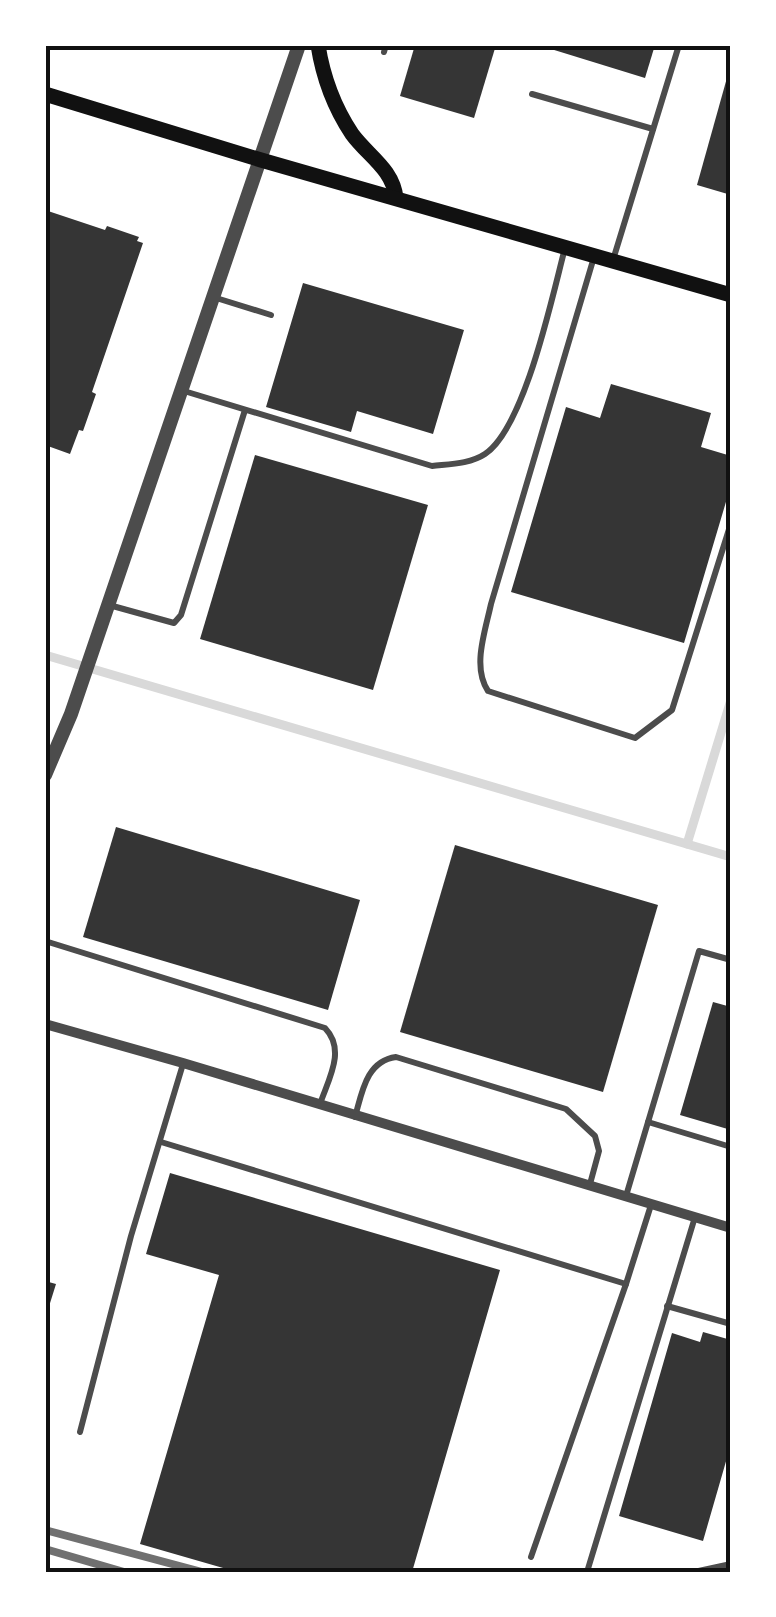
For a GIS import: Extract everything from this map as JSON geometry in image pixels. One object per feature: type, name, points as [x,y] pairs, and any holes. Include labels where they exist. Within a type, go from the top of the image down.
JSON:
[{"type":"main road","points":[[318,45],[333,98],[353,134],[386,170],[395,185],[396,198]]},
{"type":"main road","points":[[45,94],[731,295]]},
{"type":"street","points":[[46,773],[71,714],[300,45]]},
{"type":"street","points":[[45,1024],[731,1228]]},
{"type":"lane","points":[[613,261],[678,45]]},
{"type":"lane","points":[[532,94],[653,128]]},
{"type":"lane","points":[[180,389],[432,466],[484,455],[512,421],[566,247]]},
{"type":"lane","points":[[595,256],[491,604],[480,658],[481,680],[488,691],[634,738],[672,710],[731,523]]},
{"type":"lane","points":[[212,297],[271,315]]},
{"type":"lane","points":[[108,605],[174,623],[181,616],[245,410]]},
{"type":"lane","points":[[45,942],[325,1028],[334,1037],[337,1050],[320,1104]]},
{"type":"lane","points":[[626,1197],[699,951],[731,960]]},
{"type":"lane","points":[[355,1117],[374,1068],[384,1059],[414,1063],[566,1108],[595,1136],[600,1152],[590,1186]]},
{"type":"lane","points":[[80,1432],[131,1236],[183,1063]]},
{"type":"lane","points":[[648,1122],[731,1147]]},
{"type":"lane","points":[[161,1142],[626,1284]]},
{"type":"lane","points":[[531,1557],[651,1205]]},
{"type":"lane","points":[[586,1572],[695,1217]]},
{"type":"lane","points":[[668,1306],[731,1324]]},
{"type":"lane","points":[[694,1572],[731,1564]]},
{"type":"building","points":[[415,45],[496,45],[474,118],[400,96]]},
{"type":"building","points":[[538,45],[655,45],[645,78]]},
{"type":"building","points":[[731,67],[731,195],[697,185]]},
{"type":"building","points":[[45,210],[105,230],[107,226],[139,237],[137,241],[143,243],[92,392],[96,394],[70,454],[45,445]]},
{"type":"building","points":[[303,283],[464,330],[433,434],[357,411],[351,432],[266,407]]},
{"type":"building","points":[[611,384],[711,413],[701,447],[731,456],[731,485],[684,643],[511,592],[566,407],[600,418]]},
{"type":"building","points":[[255,455],[428,505],[373,690],[200,639]]},
{"type":"building","points":[[116,827],[360,900],[328,1010],[83,937]]},
{"type":"building","points":[[455,845],[658,905],[603,1092],[400,1032]]},
{"type":"building","points":[[713,1002],[731,1007],[731,1130],[680,1115]]},
{"type":"building","points":[[170,1173],[500,1270],[412,1572],[237,1572],[140,1544],[219,1275],[146,1254]]},
{"type":"building","points":[[45,1281],[56,1284],[46,1316],[45,1316]]},
{"type":"building","points":[[703,1332],[731,1340],[731,1444],[703,1541],[619,1516],[672,1333],[700,1342]]},
{"type":"waterway","points":[[45,655],[731,857]]},
{"type":"waterway","points":[[687,844],[731,700]]},
{"type":"railway","points":[[45,1530],[202,1572]]},
{"type":"railway","points":[[45,1549],[124,1572]]}]
